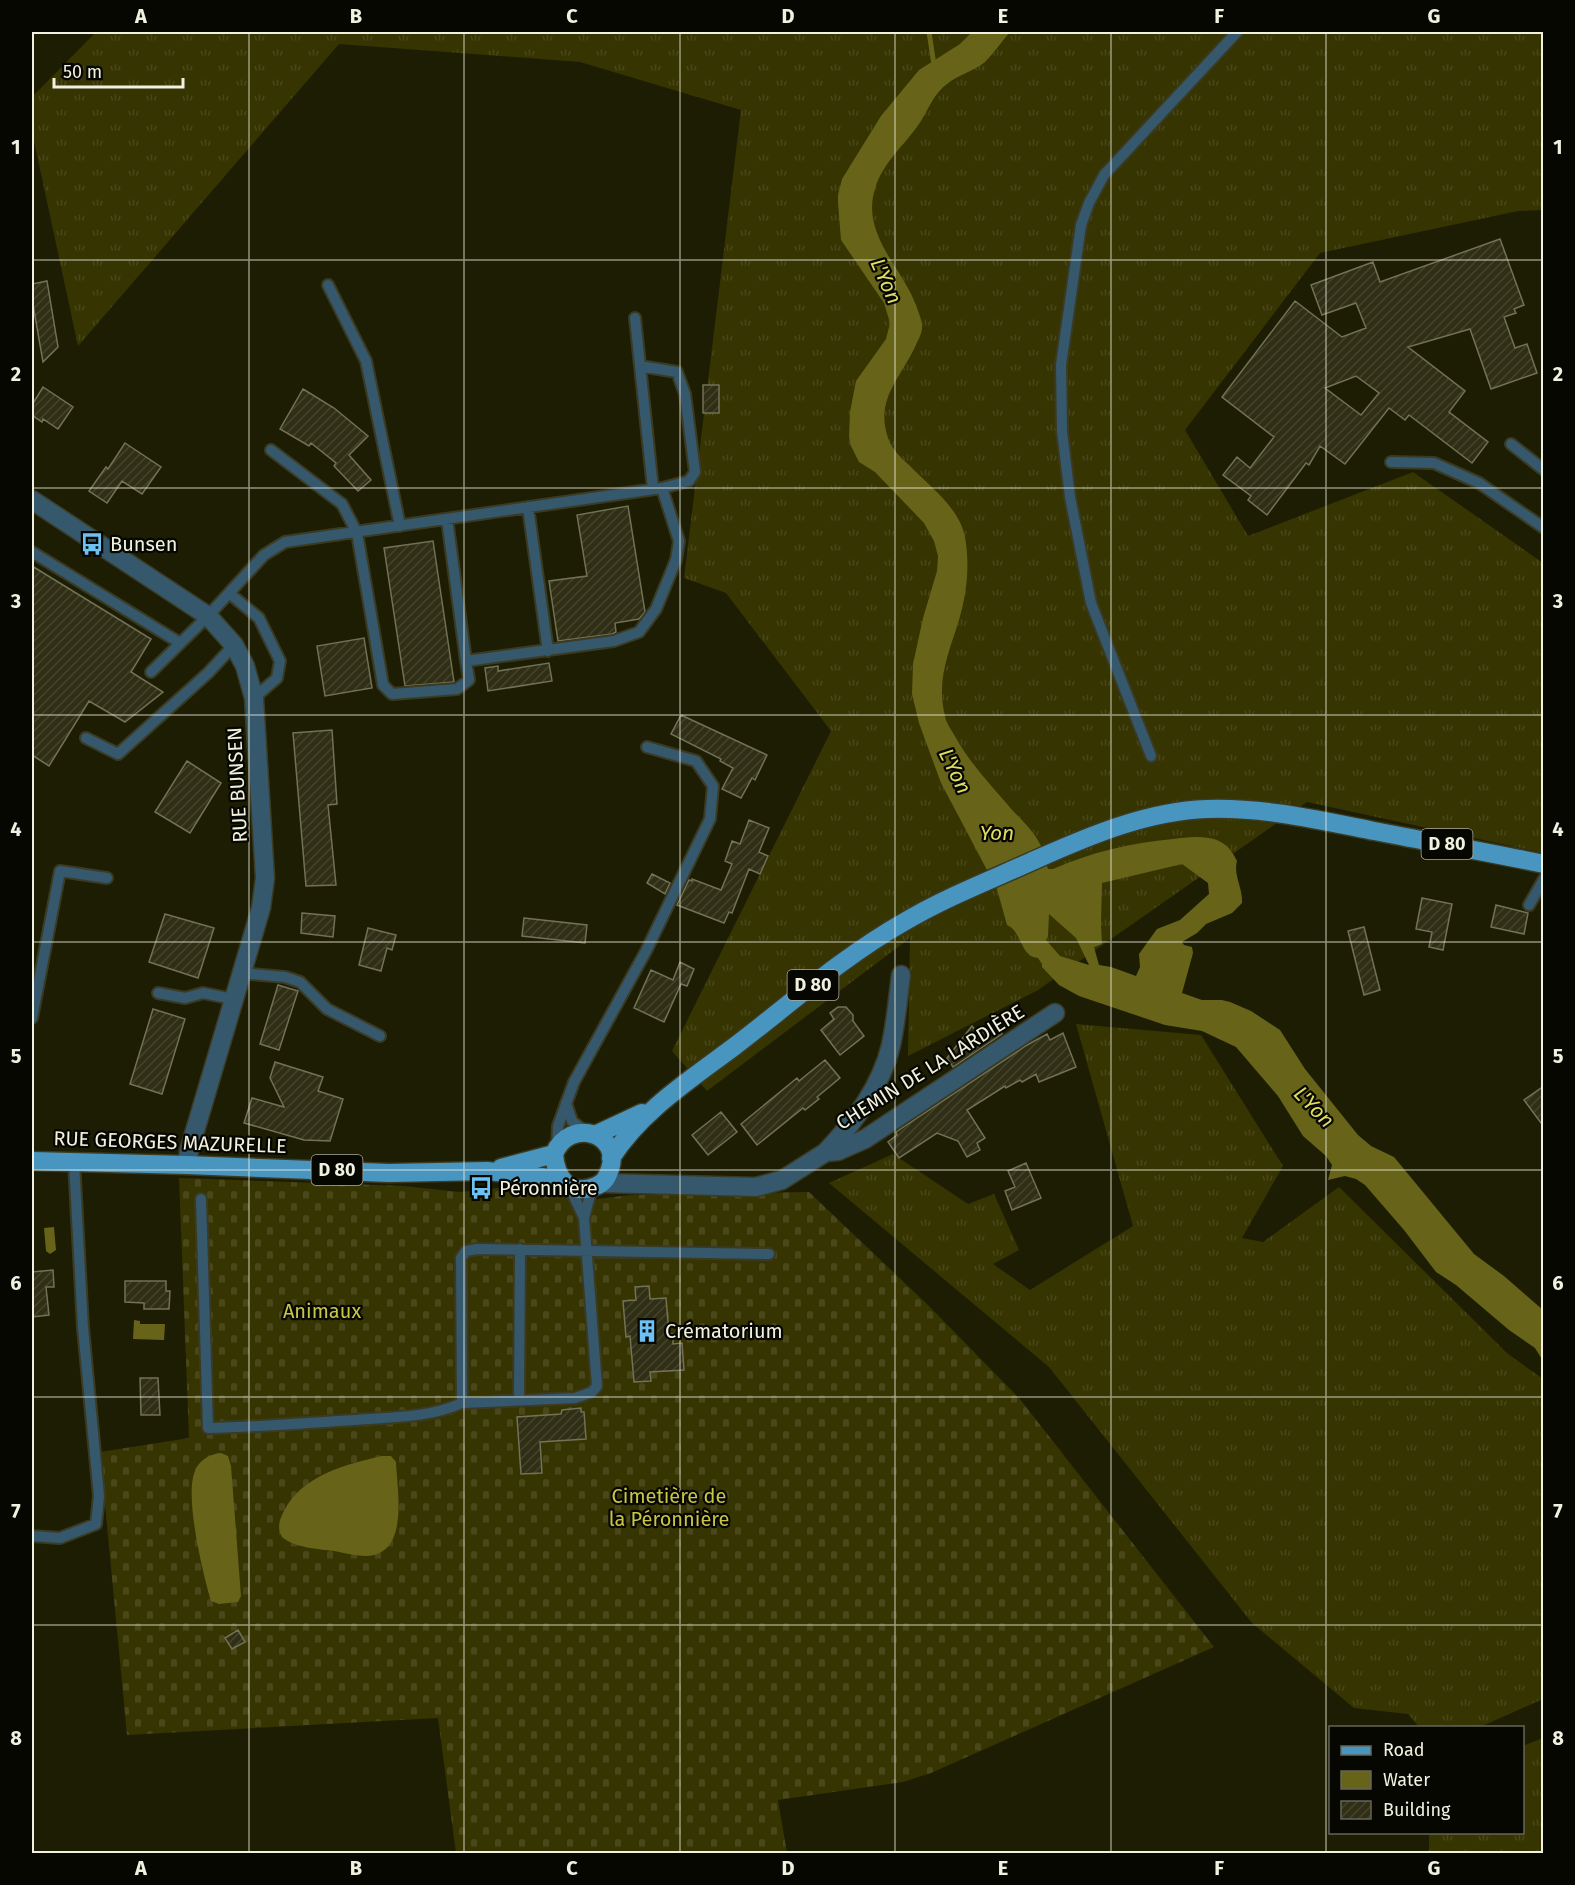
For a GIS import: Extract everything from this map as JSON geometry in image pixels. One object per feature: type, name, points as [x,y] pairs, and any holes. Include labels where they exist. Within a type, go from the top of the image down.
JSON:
[{"type":"main road","name":"D 80","points":[[611,1162],[622,1142],[660,1103],[850,957],[904,922],[978,885],[1105,831],[1159,815],[1205,809],[1239,809],[1300,817],[1544,864]]},
{"type":"main road","name":"D 80","points":[[590,1133],[614,1128],[660,1103]]},
{"type":"main road","points":[[590,1133],[608,1147],[611,1162],[597,1185],[579,1189],[564,1183],[555,1169],[555,1151],[564,1139],[573,1134],[590,1133]]},
{"type":"main road","name":"D 80","points":[[487,1171],[555,1151]]},
{"type":"main road","name":"RUE GEORGES MAZURELLE","points":[[32,1161],[389,1173],[487,1171]]},
{"type":"main road","name":"D 80","points":[[487,1171],[564,1183]]},
{"type":"street","name":"RUE BUNSEN","points":[[32,500],[208,616],[234,645],[245,666],[254,698],[265,878],[261,908],[189,1151],[187,1165]]},
{"type":"street","name":"CHEMIN DE LA LARDIÈRE","points":[[597,1185],[756,1187],[782,1180],[826,1152],[845,1132],[869,1097],[881,1074],[891,1044],[901,975]]},
{"type":"street","name":"CHEMIN DE LA LARDIÈRE","points":[[826,1152],[838,1151],[864,1139],[1055,1013]]},
{"type":"street","points":[[611,1162],[640,1184]]},
{"type":"lane","points":[[1151,756],[1091,603],[1070,497],[1062,431],[1060,365],[1082,225],[1089,203],[1099,184],[1104,175],[1237,32]]},
{"type":"lane","points":[[327,285],[366,361],[400,526]]},
{"type":"lane","points":[[466,661],[614,641],[639,632],[656,609],[676,560],[679,541],[657,488],[634,318]]},
{"type":"lane","points":[[152,672],[264,555],[285,542],[689,482],[695,472],[685,394],[677,372],[640,366]]},
{"type":"lane","points":[[1511,444],[1544,470]]},
{"type":"lane","points":[[271,450],[342,504],[357,533],[383,685],[392,694],[457,689],[469,680],[447,519]]},
{"type":"lane","points":[[1391,462],[1434,463],[1479,483],[1544,528]]},
{"type":"lane","points":[[528,507],[548,651]]},
{"type":"lane","points":[[32,552],[180,643]]},
{"type":"lane","points":[[229,593],[259,618],[280,661],[277,678],[254,698]]},
{"type":"lane","points":[[86,738],[118,754],[208,673],[234,645]]},
{"type":"lane","points":[[555,1151],[558,1126],[574,1082],[646,951],[710,819],[713,786],[696,761],[647,747]]},
{"type":"lane","points":[[32,1018],[60,871],[106,878]]},
{"type":"lane","points":[[1528,905],[1544,879]]},
{"type":"lane","points":[[241,973],[285,977],[300,982],[327,1009],[380,1036]]},
{"type":"lane","points":[[158,993],[185,998],[203,993],[233,999]]},
{"type":"lane","points":[[566,1103],[573,1121],[590,1133]]},
{"type":"lane","points":[[32,1536],[60,1538],[96,1524],[99,1496],[83,1328],[74,1162]]},
{"type":"lane","points":[[201,1199],[208,1428],[258,1427],[417,1415],[446,1410],[462,1403],[575,1398],[592,1392],[597,1386],[584,1218],[564,1183]]},
{"type":"lane","points":[[584,1218],[597,1185]]},
{"type":"lane","points":[[462,1403],[461,1258],[466,1251],[520,1249],[770,1254]]},
{"type":"lane","points":[[519,1400],[520,1249]]},
{"type":"green space","points":[[96,32],[1543,32],[1543,210],[1518,211],[1320,253],[1185,430],[1248,536],[1413,472],[1543,563],[1543,853],[1307,802],[1038,990],[908,1056],[910,938],[707,1091],[672,1051],[831,731],[726,593],[684,578],[741,110],[580,62],[339,44],[78,346],[32,132],[32,97]]},
{"type":"green space","points":[[1076,1024],[1201,1035],[1283,1166],[1242,1238],[1263,1242],[1339,1187],[1508,1354],[1543,1379],[1543,1699],[1482,1726],[1418,1726],[1408,1714],[1354,1708],[1252,1623],[1049,1367],[829,1183],[893,1154],[968,1204],[994,1194],[1019,1250],[993,1264],[1030,1290],[1133,1226]]},
{"type":"green space","name":"Cimetière de la Péronnière","points":[[179,1178],[404,1186],[460,1192],[535,1184],[583,1201],[629,1195],[809,1192],[928,1305],[1019,1398],[1214,1647],[931,1773],[903,1782],[778,1800],[787,1853],[456,1853],[438,1718],[127,1735],[100,1452],[189,1438]]},
{"type":"green space","points":[[1543,1738],[1543,1853],[1429,1853],[1429,1834],[1524,1834],[1524,1746]]},
{"type":"water","points":[[972,32],[1010,32],[985,62],[951,81],[938,93],[919,124],[883,171],[875,189],[872,205],[873,221],[878,235],[916,305],[922,324],[919,339],[887,401],[885,424],[888,438],[899,456],[934,489],[957,516],[965,537],[966,589],[943,678],[943,703],[947,721],[975,767],[1036,836],[1048,869],[1112,849],[1157,841],[1203,837],[1219,841],[1228,847],[1237,861],[1236,871],[1242,903],[1232,913],[1206,924],[1182,942],[1192,947],[1193,953],[1182,993],[1202,1000],[1230,1002],[1251,1011],[1280,1030],[1305,1069],[1358,1135],[1371,1146],[1394,1157],[1474,1254],[1504,1276],[1543,1310],[1543,1361],[1535,1348],[1509,1330],[1456,1285],[1436,1272],[1365,1185],[1345,1176],[1328,1180],[1332,1165],[1326,1156],[1303,1136],[1278,1096],[1236,1047],[1202,1031],[1165,1025],[1079,996],[1059,985],[1042,967],[1038,958],[1032,957],[1024,949],[1016,933],[1007,925],[997,889],[941,783],[919,723],[912,694],[913,664],[923,618],[937,571],[938,556],[934,541],[924,523],[875,472],[859,462],[851,446],[850,412],[856,381],[886,339],[890,323],[884,303],[841,240],[838,195],[842,179],[881,116],[919,70],[960,44]],"holes":[[[1182,864],[1208,883],[1209,894],[1180,920],[1157,929],[1139,954],[1140,967],[1136,976],[1099,965],[1094,947],[1102,944],[1102,883]],[[1049,914],[1076,938],[1089,965],[1060,956],[1046,940]]]},
{"type":"water","points":[[54,1227],[56,1250],[50,1254],[46,1251],[44,1228]]},
{"type":"water","points":[[134,1320],[140,1321],[140,1324],[165,1324],[164,1340],[133,1339]]},
{"type":"water","points":[[221,1453],[228,1456],[231,1466],[241,1596],[238,1602],[219,1604],[211,1601],[200,1555],[193,1516],[192,1483],[199,1464],[205,1458]]},
{"type":"water","points":[[382,1456],[391,1456],[396,1462],[399,1504],[395,1533],[389,1545],[380,1553],[362,1556],[314,1549],[293,1544],[282,1537],[279,1527],[281,1517],[302,1488],[340,1467]]},
{"type":"building","points":[[1500,239],[1524,305],[1514,309],[1516,313],[1504,317],[1515,348],[1527,344],[1537,373],[1491,389],[1470,329],[1408,347],[1465,391],[1449,412],[1488,442],[1472,463],[1409,415],[1405,420],[1389,408],[1345,464],[1320,446],[1309,465],[1306,463],[1267,515],[1248,500],[1251,496],[1223,475],[1237,457],[1250,468],[1274,437],[1222,397],[1295,301],[1342,337],[1366,328],[1356,303],[1322,315],[1311,285],[1373,262],[1380,282]],"holes":[[[1356,376],[1379,393],[1361,415],[1325,388]]]},
{"type":"building","points":[[47,281],[58,347],[43,362],[32,299],[32,284]]},
{"type":"building","points":[[703,385],[719,385],[719,413],[703,413]]},
{"type":"building","points":[[43,387],[73,407],[58,429],[32,415],[32,405]]},
{"type":"building","points":[[303,389],[334,408],[368,436],[349,455],[371,480],[358,491],[334,466],[336,463],[311,443],[309,446],[280,429]]},
{"type":"building","points":[[125,443],[161,467],[142,494],[122,481],[107,503],[89,491],[106,467],[108,469]]},
{"type":"building","points":[[628,506],[645,612],[639,619],[615,623],[616,632],[612,634],[558,641],[549,581],[587,576],[577,515]]},
{"type":"building","points":[[433,541],[454,682],[405,686],[384,548]]},
{"type":"building","points":[[32,566],[151,639],[131,672],[163,692],[125,722],[89,701],[49,766],[32,755]]},
{"type":"building","points":[[364,638],[372,688],[325,696],[317,646]]},
{"type":"building","points":[[549,663],[552,681],[488,691],[485,668],[498,666],[498,671]]},
{"type":"building","points":[[681,715],[767,755],[755,780],[752,778],[741,798],[722,789],[733,768],[720,761],[721,759],[671,734]]},
{"type":"building","points":[[332,730],[337,804],[328,805],[336,885],[306,886],[293,733]]},
{"type":"building","points":[[187,761],[221,783],[190,833],[155,812]]},
{"type":"building","points":[[749,820],[769,828],[759,852],[768,856],[760,874],[749,869],[732,913],[729,912],[724,923],[677,905],[689,880],[692,881],[692,879],[721,890],[732,864],[725,861],[732,841],[740,844]]},
{"type":"building","points":[[652,874],[670,883],[665,894],[647,883]]},
{"type":"building","points":[[1422,898],[1452,904],[1443,950],[1429,947],[1432,932],[1416,929]]},
{"type":"building","points":[[1496,905],[1528,913],[1524,934],[1491,927]]},
{"type":"building","points":[[302,913],[335,916],[333,937],[301,933]]},
{"type":"building","points":[[165,914],[214,928],[198,978],[149,962]]},
{"type":"building","points":[[524,918],[587,925],[585,943],[522,936]]},
{"type":"building","points":[[1364,927],[1380,990],[1364,995],[1348,931]]},
{"type":"building","points":[[368,928],[396,935],[392,950],[387,948],[381,971],[359,965]]},
{"type":"building","points":[[680,962],[694,969],[687,986],[681,984],[664,1022],[634,1008],[651,970],[673,980]]},
{"type":"building","points":[[278,985],[298,991],[279,1050],[260,1044]]},
{"type":"building","points":[[838,1007],[846,1007],[864,1036],[840,1055],[821,1030],[834,1019],[830,1013]]},
{"type":"building","points":[[153,1009],[185,1019],[162,1094],[130,1084]]},
{"type":"building","points":[[972,1026],[976,1031],[1001,1027],[1002,1034],[953,1067],[947,1058]]},
{"type":"building","points":[[1063,1033],[1076,1067],[1039,1082],[1036,1074],[1022,1082],[1020,1080],[1006,1088],[1005,1086],[967,1110],[985,1138],[977,1143],[980,1150],[967,1157],[958,1141],[937,1133],[899,1158],[888,1142],[897,1135],[896,1132],[1027,1045],[1047,1034],[1050,1040]]},
{"type":"building","points":[[825,1060],[840,1078],[817,1097],[819,1099],[805,1110],[803,1108],[757,1145],[741,1124],[797,1078],[799,1081]]},
{"type":"building","points":[[275,1062],[323,1077],[318,1091],[343,1099],[330,1141],[304,1140],[244,1123],[252,1098],[284,1107],[270,1078]]},
{"type":"building","points":[[1544,1086],[1544,1127],[1524,1100]]},
{"type":"building","points":[[721,1112],[737,1132],[708,1155],[692,1135]]},
{"type":"building","points":[[1026,1163],[1041,1198],[1012,1210],[1005,1191],[1015,1187],[1008,1171]]},
{"type":"building","points":[[53,1270],[54,1287],[46,1287],[49,1315],[32,1317],[32,1272]]},
{"type":"building","points":[[125,1281],[166,1281],[166,1291],[170,1291],[169,1309],[144,1309],[144,1303],[125,1302]]},
{"type":"building","name":"Crématorium","points":[[649,1286],[650,1299],[666,1298],[669,1334],[673,1334],[673,1344],[682,1343],[684,1370],[650,1372],[651,1381],[634,1382],[630,1336],[626,1337],[623,1301],[636,1300],[635,1287]]},
{"type":"building","points":[[140,1378],[158,1378],[160,1415],[141,1415]]},
{"type":"building","points":[[581,1408],[581,1412],[584,1412],[586,1439],[540,1442],[542,1473],[521,1474],[517,1417],[561,1414],[562,1410]]},
{"type":"building","points":[[238,1630],[245,1642],[232,1649],[225,1638]]},
{"type":"waterway","points":[[929,32],[934,65]]},
{"type":"place","name":"Bunsen","points":[[92,544]]},
{"type":"place","name":"Péronnière","points":[[481,1188]]},
{"type":"place","name":"Crématorium","points":[[647,1331]]},
{"type":"water label","name":"L'Yon","points":[[886,281]]},
{"type":"water label","name":"L'Yon","points":[[955,771]]},
{"type":"water label","name":"Yon","points":[[997,833]]},
{"type":"water label","name":"L'Yon","points":[[1314,1107]]},
{"type":"park label","name":"Animaux","points":[[322,1311]]}]
